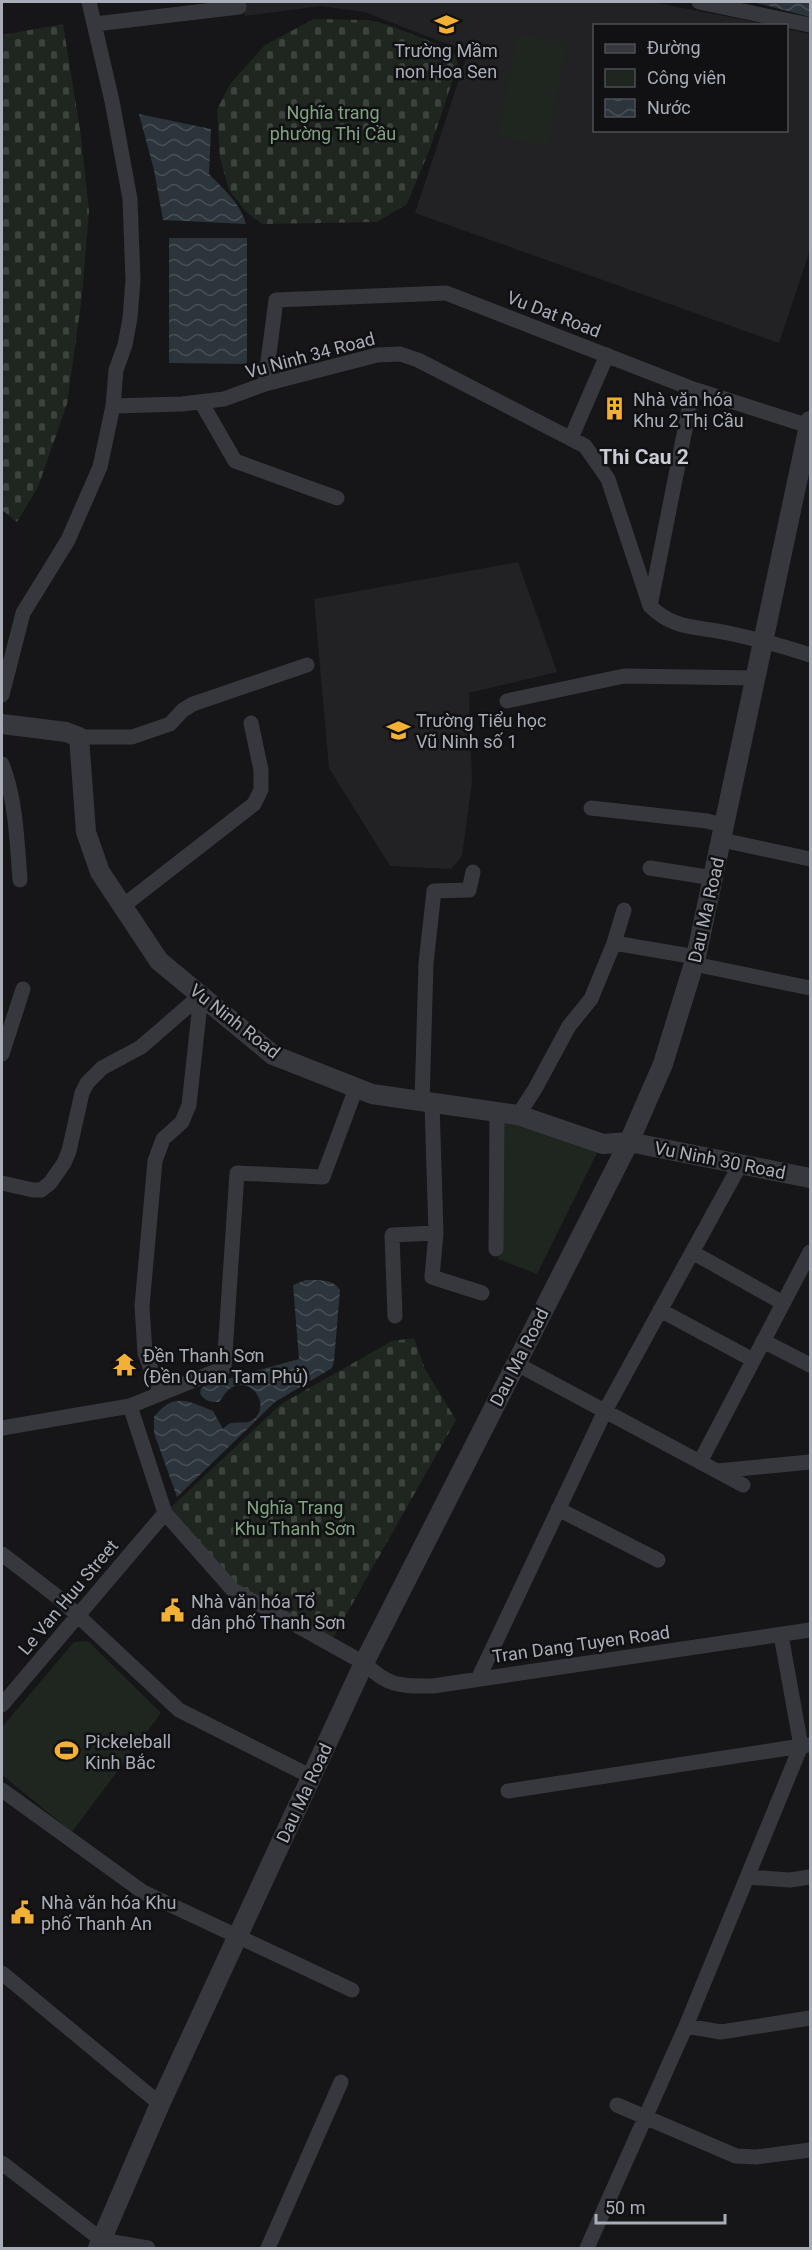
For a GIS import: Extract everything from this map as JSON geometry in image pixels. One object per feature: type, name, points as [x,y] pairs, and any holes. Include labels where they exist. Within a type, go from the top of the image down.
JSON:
[{"type":"street","points":[[2,695],[23,613],[68,540],[100,467],[113,406],[116,370],[125,345],[130,318],[133,280],[130,199],[89,2]]},
{"type":"street","points":[[95,24],[239,7],[238,2]]},
{"type":"street","points":[[699,2],[810,25]]},
{"type":"street","name":"Vu Dat Road","points":[[265,384],[276,300],[446,293],[693,389],[810,423]]},
{"type":"street","name":"Vu Ninh 34 Road","points":[[113,406],[224,399],[265,384],[376,355],[400,354],[442,371],[585,446],[608,479],[650,606]]},
{"type":"street","points":[[571,438],[607,355]]},
{"type":"street","points":[[693,389],[650,606],[661,617],[684,627],[713,629],[810,655]]},
{"type":"street","points":[[201,402],[235,461],[337,498]]},
{"type":"street","name":"Dau Ma Road","points":[[104,2246],[160,2104],[364,1663],[629,1142],[663,1064],[695,961],[810,423]]},
{"type":"street","points":[[2,724],[66,732],[79,737],[132,737],[170,724],[183,710],[193,704],[307,665]]},
{"type":"street","points":[[507,701],[624,676],[756,678]]},
{"type":"street","points":[[123,906],[254,804],[261,790],[261,770],[251,723]]},
{"type":"street","name":"Vu Ninh Road","points":[[79,737],[86,832],[100,872],[159,961],[273,1055],[372,1094],[518,1116],[603,1144],[629,1142]]},
{"type":"street","points":[[2,764],[15,824],[20,880]]},
{"type":"street","points":[[591,808],[707,821],[723,833],[810,859]]},
{"type":"street","points":[[650,868],[713,878]]},
{"type":"street","points":[[473,872],[469,890],[434,891],[426,963],[427,1102],[436,1233],[432,1277],[482,1293]]},
{"type":"street","points":[[518,1116],[569,1026],[591,999],[614,943],[624,910]]},
{"type":"street","points":[[614,943],[810,988]]},
{"type":"street","points":[[2,1054],[23,989]]},
{"type":"street","points":[[2,1183],[33,1190],[41,1190],[50,1183],[69,1151],[82,1093],[87,1083],[102,1068],[141,1047],[201,995]]},
{"type":"street","points":[[160,1394],[145,1353],[141,1306],[155,1161],[164,1138],[182,1122],[189,1105],[201,995]]},
{"type":"street","points":[[2,1428],[130,1406],[224,1368],[237,1173],[323,1177],[356,1088]]},
{"type":"street","points":[[496,1249],[497,1112]]},
{"type":"street","name":"Vu Ninh 30 Road","points":[[629,1142],[810,1178]]},
{"type":"street","points":[[478,1679],[605,1411],[740,1165]]},
{"type":"street","points":[[395,1316],[392,1235],[436,1233]]},
{"type":"street","points":[[692,1252],[783,1303]]},
{"type":"street","points":[[699,1462],[810,1252]]},
{"type":"street","points":[[660,1310],[753,1360]]},
{"type":"street","points":[[764,1341],[810,1365]]},
{"type":"street","points":[[515,1363],[742,1485]]},
{"type":"street","points":[[130,1406],[165,1513]]},
{"type":"street","points":[[717,1471],[810,1462]]},
{"type":"street","points":[[558,1509],[658,1560]]},
{"type":"street","name":"Tran Dang Tuyen Road","points":[[165,1513],[233,1590],[364,1663],[386,1681],[411,1686],[433,1686],[810,1630]]},
{"type":"street","name":"Le Van Huu Street","points":[[2,1705],[165,1513]]},
{"type":"street","points":[[2,1554],[59,1598],[179,1710],[312,1777]]},
{"type":"street","points":[[587,2248],[686,2026],[806,1745],[781,1635]]},
{"type":"street","points":[[508,1791],[806,1745]]},
{"type":"street","points":[[2,1790],[143,1892],[352,1990]]},
{"type":"street","points":[[748,1877],[790,1880],[810,1877]]},
{"type":"street","points":[[2,1973],[160,2104]]},
{"type":"street","points":[[686,2026],[721,2032],[810,2018]]},
{"type":"street","points":[[268,2248],[341,2082]]},
{"type":"street","points":[[617,2105],[729,2154],[746,2158],[810,2150]]},
{"type":"street","points":[[2,2163],[104,2246],[148,2248]]},
{"type":"shaded area","points":[[243,2],[652,2],[765,24],[593,24],[593,132],[788,132],[788,29],[810,34],[810,250],[779,343],[415,213],[468,52],[364,12],[321,6],[245,16]]},
{"type":"shaded area","name":"Trường Tiểu học Vũ Ninh số 1","points":[[518,562],[557,672],[469,693],[472,782],[462,856],[451,869],[390,866],[329,768],[314,599]]},
{"type":"green space","name":"Nghĩa trang phường Thị Cầu","points":[[314,19],[368,20],[388,25],[440,45],[455,54],[458,64],[429,151],[407,204],[377,222],[262,224],[246,212],[229,190],[220,158],[217,110],[230,84],[265,45]]},
{"type":"green space","points":[[63,24],[81,136],[89,211],[82,296],[67,404],[38,487],[17,522],[2,510],[2,35]]},
{"type":"green space","points":[[517,34],[567,44],[548,146],[498,136]]},
{"type":"green space","points":[[504,1118],[598,1151],[537,1274],[498,1259]]},
{"type":"green space","name":"Nghĩa Trang Khu Thanh Sơn","points":[[414,1338],[425,1369],[456,1420],[333,1638],[233,1590],[165,1513],[281,1404],[392,1341]]},
{"type":"green space","name":"Pickeleball Kinh Bắc","points":[[88,1641],[161,1713],[72,1832],[2,1775],[2,1727],[74,1642]]},
{"type":"water","points":[[753,2],[810,2],[810,17]]},
{"type":"water","points":[[139,114],[211,129],[209,174],[236,203],[246,224],[163,220],[154,170]]},
{"type":"water","points":[[169,238],[247,238],[247,364],[169,363]]},
{"type":"water","points":[[306,1280],[330,1282],[340,1290],[332,1368],[275,1402],[177,1497],[154,1433],[154,1417],[168,1404],[181,1401],[213,1411],[223,1429],[231,1423],[254,1419],[259,1413],[260,1406],[259,1399],[252,1389],[238,1385],[227,1391],[219,1402],[205,1399],[200,1393],[201,1388],[299,1359],[293,1285]]},
{"type":"place","name":"Trường Mầm non Hoa Sen","points":[[446,24]]},
{"type":"place","name":"Nhà văn hóa Khu 2 Thị Cầu","points":[[615,409]]},
{"type":"place","name":"Trường Tiểu học Vũ Ninh số 1","points":[[398,730]]},
{"type":"place","name":"Đền Thanh Sơn (Đền Quan Tam Phủ)","points":[[125,1365]]},
{"type":"place","name":"Nhà văn hóa Tổ dân phố Thanh Sơn","points":[[173,1611]]},
{"type":"place","name":"Pickeleball Kinh Bắc","points":[[67,1751]]},
{"type":"place","name":"Nhà văn hóa Khu phố Thanh An","points":[[23,1912]]},
{"type":"district","name":"Thi Cau 2","points":[[644,457]]}]
